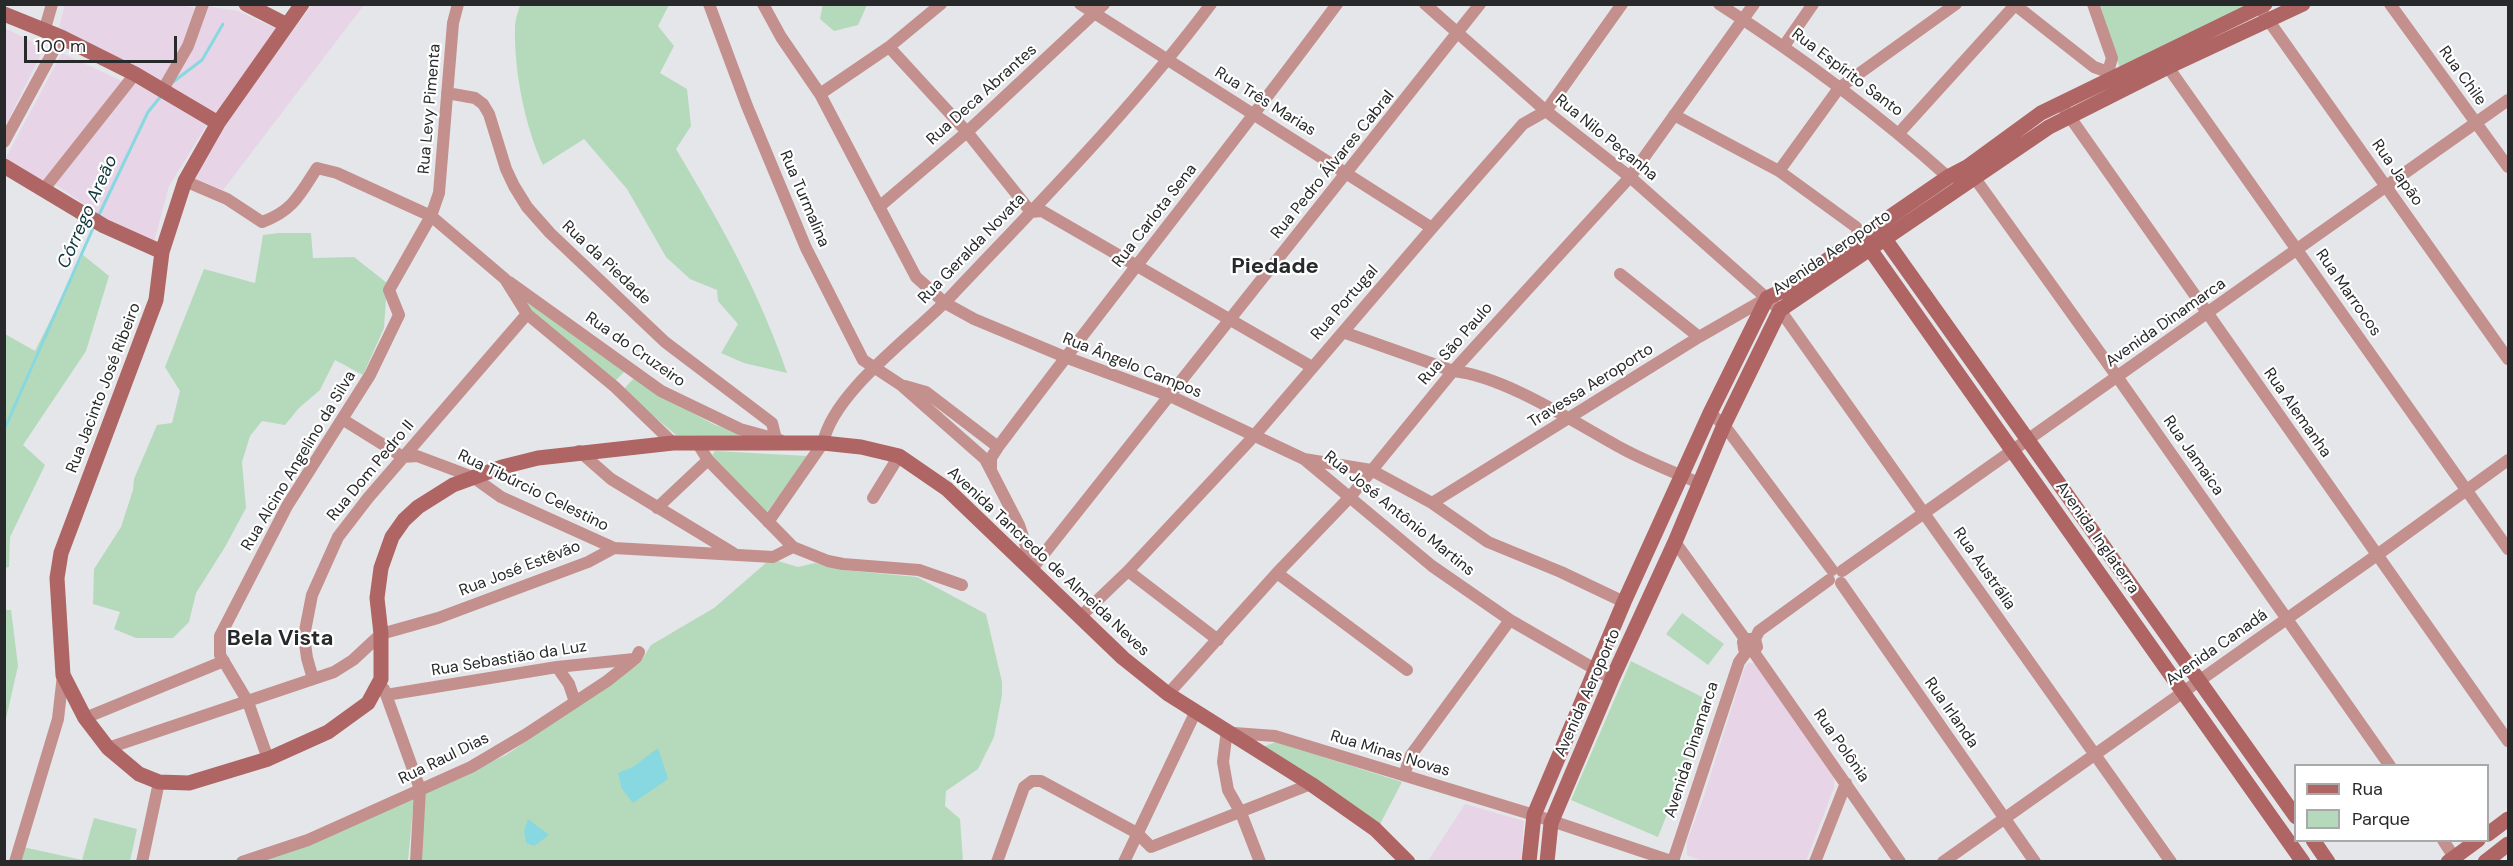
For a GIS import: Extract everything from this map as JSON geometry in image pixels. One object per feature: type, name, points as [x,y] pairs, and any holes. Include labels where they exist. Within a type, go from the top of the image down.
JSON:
[{"type":"street","points":[[44,32],[52,4]]},
{"type":"street","points":[[165,92],[188,46],[203,4]]},
{"type":"street","points":[[246,4],[287,25]]},
{"type":"street","name":"Rua Jacinto José Ribeiro","points":[[63,675],[57,578],[61,553],[156,300],[162,252],[185,181],[218,123],[302,4]]},
{"type":"street","name":"Rua Levy Pimenta","points":[[431,216],[439,193],[453,23],[458,4]]},
{"type":"street","name":"Rua Turmalina","points":[[709,4],[747,106],[806,248],[863,360],[901,385],[988,463],[1019,525],[1026,546],[1029,568]]},
{"type":"street","name":"Rua Ângelo Campos","points":[[764,4],[781,37],[820,94],[916,278],[945,303],[974,319],[1065,357],[1168,395],[1304,459],[1371,470],[1432,503],[1488,542],[1561,572],[1624,602]]},
{"type":"street","points":[[820,94],[889,47],[941,4]]},
{"type":"street","name":"Rua Três Marias","points":[[1080,4],[1432,228]]},
{"type":"street","name":"Rua Deca Abrantes","points":[[879,207],[967,132],[1095,15],[1104,4]]},
{"type":"street","name":"Rua Geralda Novata","points":[[768,522],[823,443],[826,428],[835,413],[875,366],[945,303],[1031,212],[1168,62],[1211,4]]},
{"type":"street","name":"Rua Carlota Sena","points":[[998,447],[1065,357],[1255,115],[1337,4]]},
{"type":"street","name":"Rua Nilo Peçanha","points":[[1425,4],[1546,111],[1630,177],[1767,297]]},
{"type":"street","name":"Rua Pedro Álvares Cabral","points":[[1029,568],[1347,174],[1480,4]]},
{"type":"street","name":"Rua Portugal","points":[[1081,616],[1128,571],[1254,436],[1524,124],[1546,111],[1622,4]]},
{"type":"street","name":"Rua Espírito Santo","points":[[1719,4],[1784,46],[1899,133],[1948,177]]},
{"type":"street","name":"Rua São Paulo","points":[[1168,694],[1277,573],[1350,497],[1453,371],[1630,177],[1754,4]]},
{"type":"street","points":[[1784,46],[1814,4]]},
{"type":"street","points":[[1779,171],[1839,88],[1956,4]]},
{"type":"street","points":[[1899,133],[2014,5],[2094,67],[2110,75],[2112,58],[2093,4]]},
{"type":"street","name":"Avenida Aeroporto","points":[[1529,861],[1534,815],[1624,602],[1710,413],[1767,297],[1782,291],[1858,232],[1880,233],[1971,173],[2041,113],[2064,110],[2264,11],[2303,4]]},
{"type":"street","name":"Rua Chile","points":[[2390,4],[2508,167]]},
{"type":"street","name":"Rua Japão","points":[[2264,11],[2508,358]]},
{"type":"street","points":[[4,14],[61,37],[135,74],[218,123]]},
{"type":"street","points":[[4,142],[61,37]]},
{"type":"street","points":[[889,47],[967,132],[1031,212],[1042,211],[1312,367]]},
{"type":"street","name":"Avenida Aeroporto","points":[[2064,110],[2110,75],[2164,62]]},
{"type":"street","name":"Rua Marrocos","points":[[2164,62],[2508,549]]},
{"type":"street","points":[[44,189],[135,74]]},
{"type":"street","name":"Rua da Piedade","points":[[447,93],[475,98],[483,104],[489,114],[506,169],[514,186],[527,207],[550,233],[665,342],[772,423],[783,441]]},
{"type":"street","name":"Avenida Dinamarca","points":[[1674,861],[1739,662],[1759,631],[2508,100]]},
{"type":"street","name":"Rua Alemanha","points":[[2064,110],[2508,741]]},
{"type":"street","points":[[1674,115],[1779,171],[1858,232]]},
{"type":"street","points":[[4,166],[98,223],[162,252]]},
{"type":"street","name":"Rua do Cruzeiro","points":[[185,181],[227,199],[262,222],[279,216],[293,205],[317,168],[337,173],[431,216],[506,279],[631,371],[685,404],[740,429],[783,441]]},
{"type":"street","name":"Avenida Aeroporto","points":[[1547,861],[1551,822],[1612,679],[1675,542],[1724,425],[1780,310],[1871,248],[1880,233],[1948,177],[1971,173]]},
{"type":"street","name":"Rua Jamaica","points":[[1971,173],[2389,764]]},
{"type":"street","name":"Rua Alcino Angelino da Silva","points":[[268,759],[248,702],[220,655],[220,636],[287,506],[370,375],[399,315],[389,290],[431,216]]},
{"type":"street","name":"Avenida Inglaterra","points":[[1858,232],[2303,861]]},
{"type":"street","name":"Avenida Inglaterra","points":[[1880,233],[2294,816]]},
{"type":"street","points":[[1620,274],[1699,337]]},
{"type":"street","name":"Rua do Cruzeiro","points":[[506,279],[527,314],[615,387],[673,443]]},
{"type":"street","name":"Rua Austrália","points":[[1767,297],[1780,310],[2093,755],[2171,861]]},
{"type":"street","name":"Travessa Aeroporto","points":[[1432,503],[1767,297]]},
{"type":"street","name":"Rua Dom Pedro II","points":[[313,679],[304,636],[312,595],[338,537],[403,457],[527,314]]},
{"type":"street","points":[[1342,332],[1453,371],[1469,373],[1520,393],[1570,418],[1625,450],[1699,483]]},
{"type":"street","points":[[615,387],[631,371]]},
{"type":"street","name":"Rua Turmalina","points":[[901,385],[926,392],[998,447]]},
{"type":"street","name":"Rua Irlanda","points":[[1710,413],[1724,425],[1836,576],[2035,861]]},
{"type":"street","name":"Rua Tibúrcio Celestino","points":[[342,419],[403,457],[417,456],[473,477],[501,497],[614,548]]},
{"type":"street","name":"Avenida Tancredo de Almeida Neves","points":[[381,679],[381,634],[377,598],[381,568],[393,537],[404,520],[418,507],[453,485],[537,458],[673,443],[783,441],[861,447],[899,456],[947,489],[1123,657],[1168,694],[1311,784],[1375,829],[1407,861]]},
{"type":"street","points":[[698,444],[708,460],[793,547],[828,561],[919,570],[962,585]]},
{"type":"street","points":[[988,463],[998,447]]},
{"type":"street","points":[[579,452],[611,479],[735,554]]},
{"type":"street","points":[[873,498],[899,456]]},
{"type":"street","name":"Rua José Antônio Martins","points":[[1304,459],[1432,566],[1510,620],[1612,679]]},
{"type":"street","points":[[657,508],[708,460]]},
{"type":"street","name":"Avenida Canadá","points":[[1943,861],[2508,460]]},
{"type":"street","name":"Rua Polônia","points":[[1675,542],[1750,645],[1900,861]]},
{"type":"street","points":[[614,548],[773,557],[793,547]]},
{"type":"street","name":"Rua José Estêvão","points":[[108,748],[334,672],[352,660],[381,634],[449,614],[588,562],[614,548]]},
{"type":"street","points":[[1128,571],[1218,640]]},
{"type":"street","points":[[1277,573],[1407,670]]},
{"type":"street","points":[[1404,775],[1411,755],[1510,620]]},
{"type":"street","name":"Rua Sebastião da Luz","points":[[386,695],[638,655]]},
{"type":"street","name":"Rua Raul Dias","points":[[242,861],[308,840],[471,767],[525,735],[607,681],[638,655]]},
{"type":"street","points":[[85,718],[224,661]]},
{"type":"street","points":[[601,662],[607,671],[607,681]]},
{"type":"street","points":[[557,667],[569,684],[575,702]]},
{"type":"street","points":[[63,675],[85,718],[108,748],[139,774],[159,782],[189,783],[268,759],[328,732],[368,703],[381,679]]},
{"type":"street","points":[[15,861],[58,719],[63,675]]},
{"type":"street","points":[[381,679],[420,789],[416,861]]},
{"type":"street","points":[[1124,861],[1196,711]]},
{"type":"street","points":[[1230,731],[1223,762],[1228,790],[1241,813],[1260,861]]},
{"type":"street","name":"Rua Minas Novas","points":[[1230,731],[1275,736],[1534,815],[1674,861]]},
{"type":"street","points":[[997,861],[1024,787],[1032,781],[1041,781],[1137,832],[1151,847],[1311,784]]},
{"type":"street","points":[[142,861],[159,782]]},
{"type":"street","points":[[1815,861],[1846,783]]},
{"type":"street","points":[[2489,833],[2508,819]]},
{"type":"street","points":[[2314,842],[2328,861]]},
{"type":"street","points":[[2444,842],[2453,860],[2476,842]]},
{"type":"street","points":[[2485,861],[2508,844]]},
{"type":"shaded area","points":[[178,4],[195,8],[184,46],[161,84],[59,27],[65,5]]},
{"type":"shaded area","points":[[312,5],[364,5],[223,190],[194,178],[232,112]]},
{"type":"shaded area","points":[[206,6],[238,11],[277,29],[216,114],[169,86]]},
{"type":"shaded area","points":[[5,28],[44,48],[5,127]]},
{"type":"shaded area","points":[[62,53],[124,82],[43,181],[5,159]]},
{"type":"shaded area","points":[[134,83],[208,123],[169,186],[154,242],[103,217],[53,183]]},
{"type":"shaded area","points":[[1748,663],[1755,663],[1834,774],[1834,788],[1806,861],[1705,862],[1687,855],[1687,841],[1703,799],[1744,669]]},
{"type":"shaded area","points":[[1465,804],[1524,821],[1521,861],[1428,861]]},
{"type":"green space","points":[[823,4],[867,5],[858,25],[834,31],[820,19]]},
{"type":"green space","points":[[520,5],[669,5],[658,26],[674,46],[660,73],[687,89],[691,126],[676,149],[738,258],[764,314],[787,373],[744,363],[721,353],[738,324],[718,301],[717,290],[690,279],[666,257],[627,189],[584,139],[543,165],[526,116],[516,62],[515,28]]},
{"type":"green space","points":[[2097,5],[2250,5],[2124,67],[2119,66]]},
{"type":"green space","points":[[311,233],[313,258],[354,257],[387,283],[384,328],[363,375],[335,360],[320,390],[299,408],[285,425],[262,421],[250,436],[242,462],[246,508],[196,593],[189,622],[173,638],[136,638],[114,629],[120,612],[93,604],[94,569],[121,527],[133,490],[134,479],[157,425],[172,423],[180,391],[165,367],[204,269],[255,283],[263,235]]},
{"type":"green space","points":[[83,255],[109,276],[86,351],[23,445],[45,465],[10,537],[9,567],[5,568],[5,334],[35,351]]},
{"type":"green space","points":[[517,291],[625,371],[614,382],[530,309]]},
{"type":"green space","points":[[634,378],[715,425],[754,436],[676,435],[623,390]]},
{"type":"green space","points":[[715,451],[808,456],[767,512],[711,457]]},
{"type":"green space","points":[[778,561],[798,567],[815,563],[843,570],[917,577],[986,614],[1002,682],[1002,695],[994,737],[978,769],[946,791],[945,806],[960,819],[963,861],[422,862],[423,792],[506,755],[640,663],[651,645],[714,608],[767,562]]},
{"type":"green space","points":[[5,610],[11,610],[18,666],[5,723]]},
{"type":"green space","points":[[1682,613],[1724,644],[1708,665],[1666,634]]},
{"type":"green space","points":[[1631,661],[1712,702],[1658,837],[1571,800]]},
{"type":"green space","points":[[1276,742],[1402,782],[1379,826],[1339,795],[1262,747]]},
{"type":"green space","points":[[414,798],[408,861],[260,862]]},
{"type":"green space","points":[[94,818],[137,829],[130,861],[19,862],[23,847],[82,860]]},
{"type":"water","points":[[658,748],[668,779],[633,803],[622,789],[618,773],[633,767]]},
{"type":"water","points":[[528,819],[549,835],[534,846],[526,843],[524,831]]},
{"type":"waterway","name":"Córrego Areão","points":[[173,82],[202,60],[223,24]]},
{"type":"waterway","name":"Córrego Areão","points":[[98,217],[148,112],[161,96]]},
{"type":"waterway","name":"Córrego Areão","points":[[4,430],[94,226]]},
{"type":"district","name":"Piedade","points":[[1275,267]]},
{"type":"district","name":"Bela Vista","points":[[280,639]]}]
